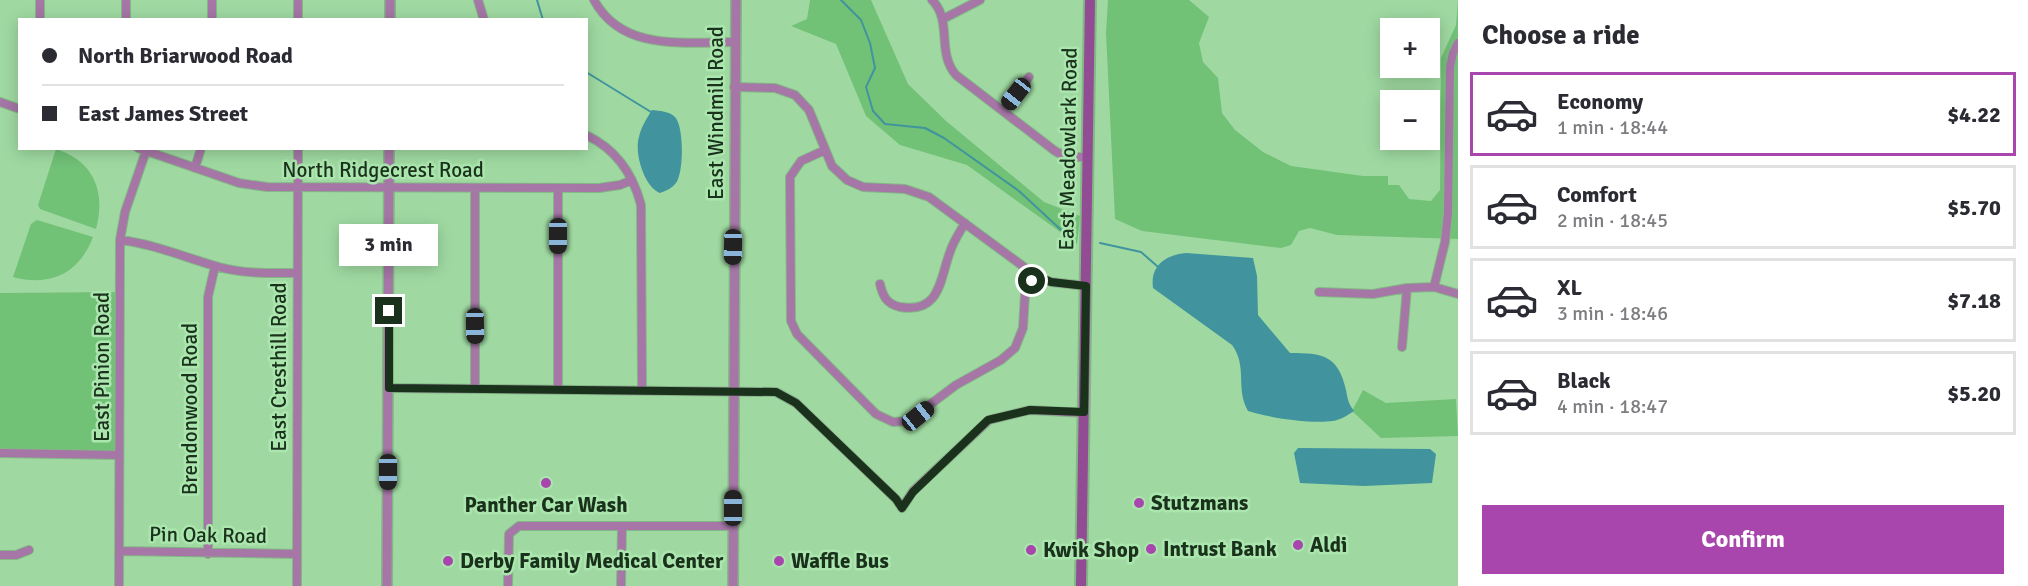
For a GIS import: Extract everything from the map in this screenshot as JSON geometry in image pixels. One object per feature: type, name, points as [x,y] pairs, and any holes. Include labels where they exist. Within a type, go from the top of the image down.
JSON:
[{"type":"main road","name":"East Meadowlark Road","points":[[1081,586],[1090,0]]},
{"type":"street","points":[[40,0],[40,18]]},
{"type":"street","points":[[126,0],[126,18]]},
{"type":"street","points":[[212,0],[212,18]]},
{"type":"street","points":[[298,0],[298,18]]},
{"type":"street","points":[[390,0],[390,18]]},
{"type":"street","points":[[478,0],[483,18]]},
{"type":"street","points":[[594,0],[613,24],[644,39],[657,42],[734,42]]},
{"type":"street","name":"East Windmill Road","points":[[733,586],[736,0]]},
{"type":"street","points":[[932,0],[943,19],[944,51],[956,75],[1062,156],[1088,157]]},
{"type":"street","points":[[943,19],[980,0]]},
{"type":"street","points":[[1434,287],[1447,223],[1450,68],[1458,43]]},
{"type":"street","points":[[1003,111],[1029,77]]},
{"type":"street","points":[[734,87],[775,88],[795,95],[809,110],[835,169],[855,184],[921,193],[1035,275],[1051,282],[1086,286]]},
{"type":"street","points":[[0,102],[18,108]]},
{"type":"street","points":[[588,136],[612,151],[632,180],[641,214],[642,388]]},
{"type":"street","name":"North Ridgecrest Road","points":[[142,150],[249,185],[298,188],[599,188],[620,185],[632,180]]},
{"type":"street","name":"East Pinion Road","points":[[119,586],[120,240],[142,150]]},
{"type":"street","points":[[195,168],[200,150]]},
{"type":"street","name":"East Cresthill Road","points":[[297,586],[298,150]]},
{"type":"street","points":[[387,586],[389,150]]},
{"type":"street","points":[[825,150],[801,161],[790,177],[790,321],[797,334],[881,418],[901,422],[915,418],[967,378],[1008,355],[1022,336],[1025,294],[1035,275]]},
{"type":"street","points":[[475,188],[475,388]]},
{"type":"street","points":[[558,188],[558,388]]},
{"type":"street","points":[[880,284],[883,295],[893,305],[911,307],[932,298],[942,282],[953,243],[965,223]]},
{"type":"street","points":[[120,240],[151,245],[215,266],[255,273],[297,273]]},
{"type":"street","name":"Brendonwood Road","points":[[208,554],[208,297],[215,266]]},
{"type":"street","points":[[1319,292],[1373,294],[1407,288],[1434,287],[1458,294]]},
{"type":"street","points":[[1402,347],[1407,288]]},
{"type":"street","points":[[389,388],[642,388],[776,392],[796,403],[896,499],[902,508],[920,485],[988,420],[1030,410],[1084,412]]},
{"type":"street","points":[[0,453],[119,455]]},
{"type":"street","points":[[508,586],[508,538],[514,528],[519,526],[733,526]]},
{"type":"street","points":[[621,526],[621,586]]},
{"type":"street","points":[[0,555],[16,555],[29,550]]},
{"type":"street","name":"Pin Oak Road","points":[[120,551],[297,554]]},
{"type":"green space","points":[[810,0],[871,0],[908,84],[946,121],[1044,202],[1080,216],[1077,244],[967,165],[900,145],[866,116],[836,44],[791,26],[807,19]]},
{"type":"green space","points":[[1108,0],[1189,0],[1209,17],[1199,43],[1203,62],[1218,78],[1222,113],[1235,130],[1263,152],[1291,166],[1363,176],[1388,176],[1388,185],[1399,185],[1409,199],[1431,201],[1440,190],[1441,58],[1456,25],[1458,0],[1458,239],[1337,235],[1310,228],[1299,231],[1291,245],[1281,248],[1142,231],[1115,219],[1106,33]]},
{"type":"green space","points":[[56,150],[69,154],[88,170],[98,191],[99,215],[96,229],[40,209],[38,205]]},
{"type":"green space","points":[[37,220],[93,237],[80,260],[62,275],[39,280],[13,277],[31,224]]},
{"type":"green space","points":[[120,292],[119,455],[0,454],[0,293]]},
{"type":"green space","points":[[1363,390],[1386,403],[1456,399],[1458,436],[1381,438],[1352,411]]},
{"type":"water","points":[[652,110],[667,112],[675,117],[681,139],[682,160],[679,177],[673,186],[660,193],[649,184],[645,177],[638,151],[640,133]]},
{"type":"water","points":[[1186,253],[1253,258],[1257,276],[1258,315],[1290,353],[1320,355],[1339,369],[1350,406],[1354,411],[1338,420],[1313,422],[1290,420],[1248,411],[1242,394],[1241,369],[1237,353],[1232,345],[1153,288],[1154,274],[1160,263],[1172,256]]},
{"type":"water","points":[[1298,448],[1430,449],[1436,454],[1432,483],[1364,486],[1300,483],[1294,453]]},
{"type":"waterway","points":[[537,0],[542,18]]},
{"type":"waterway","points":[[841,0],[861,20],[870,43],[875,68],[866,87],[873,111],[885,124],[925,128],[944,138],[1019,191],[1073,241]]},
{"type":"waterway","points":[[588,73],[651,112]]},
{"type":"waterway","points":[[1100,243],[1141,252],[1157,266]]},
{"type":"place","name":"Panther Car Wash","points":[[546,483]]},
{"type":"place","name":"Stutzmans","points":[[1139,503]]},
{"type":"place","name":"Aldi","points":[[1298,545]]},
{"type":"place","name":"Intrust Bank","points":[[1151,549]]},
{"type":"place","name":"Kwik Shop","points":[[1031,550]]},
{"type":"place","name":"Derby Family Medical Center","points":[[448,561]]},
{"type":"place","name":"Waffle Bus","points":[[779,561]]},
{"type":"route","points":[[389,311],[389,388],[752,389],[776,392],[800,406],[896,499],[902,508],[913,492],[988,420],[1030,410],[1084,412],[1086,286],[1046,281],[1035,275],[1032,281]]}]
